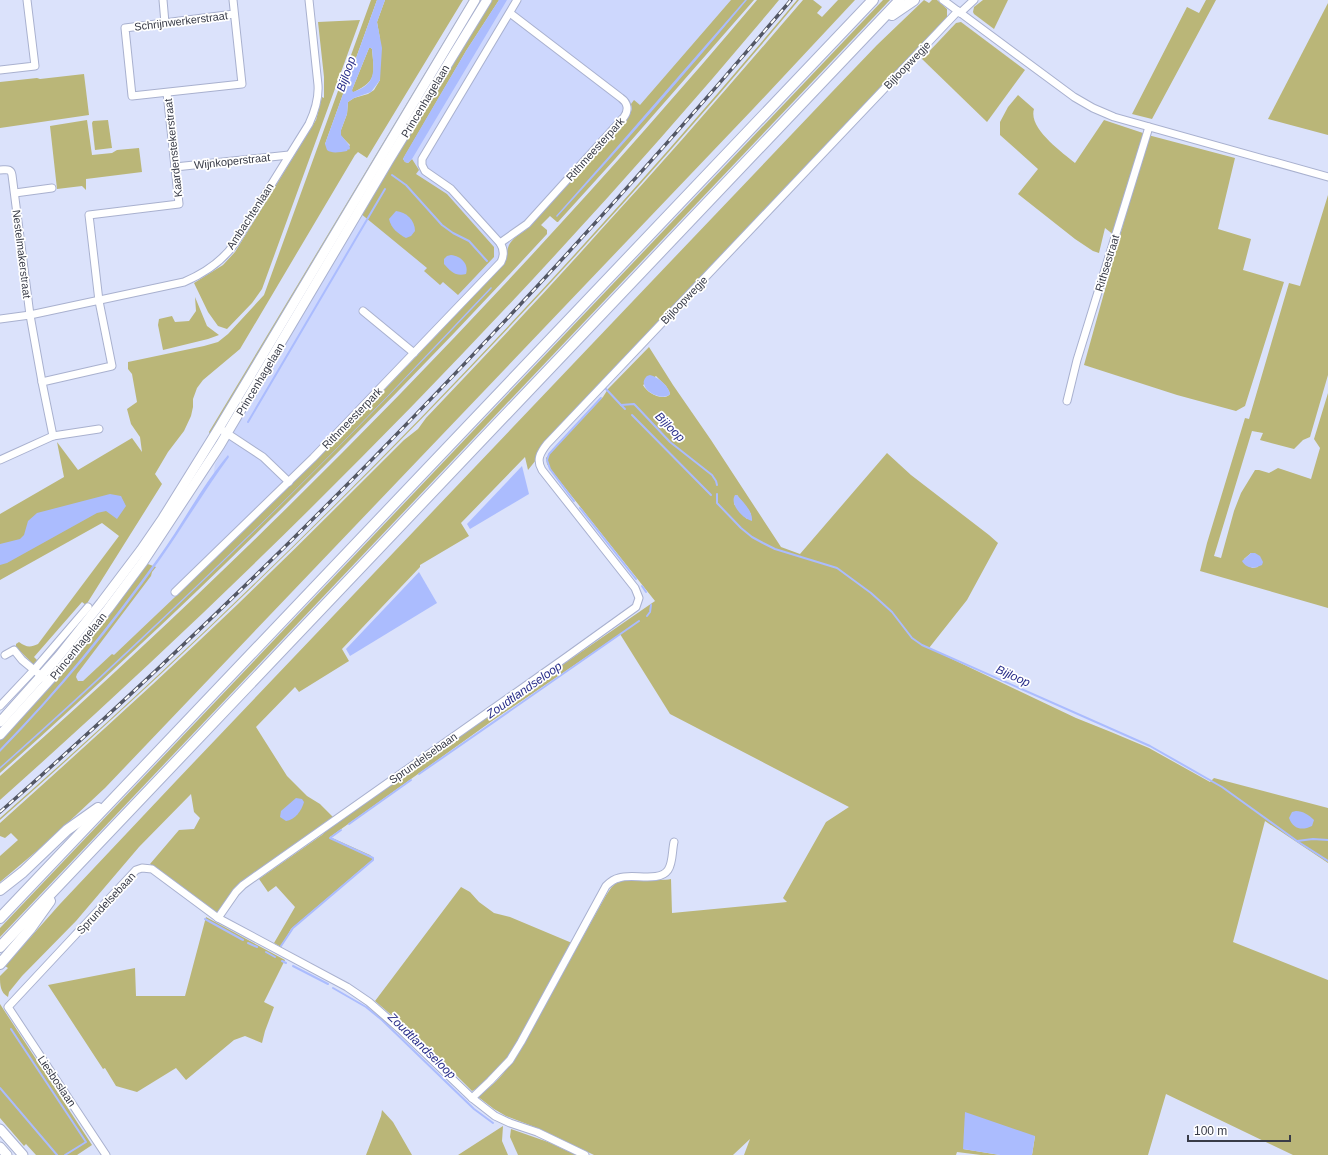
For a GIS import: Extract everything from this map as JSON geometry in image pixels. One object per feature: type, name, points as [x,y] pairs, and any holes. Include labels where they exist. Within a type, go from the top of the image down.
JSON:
[{"type":"highway","points":[[832,43],[865,0]]},
{"type":"highway","points":[[0,918],[873,0]]},
{"type":"highway","points":[[0,947],[900,0]]},
{"type":"highway","points":[[876,26],[914,0]]},
{"type":"highway","points":[[0,890],[22,872],[67,830],[117,794]]},
{"type":"highway","points":[[1,963],[30,929],[76,866]]},
{"type":"main road","name":"Princenhagelaan","points":[[0,735],[45,679],[163,518],[219,428],[475,0]]},
{"type":"main road","name":"Princenhagelaan","points":[[0,722],[45,679],[99,621],[143,562],[227,433],[486,0]]},
{"type":"main road","points":[[0,1129],[23,1155]]},
{"type":"main road","points":[[0,1147],[7,1155]]},
{"type":"street","points":[[0,70],[35,66],[27,0]]},
{"type":"street","points":[[163,0],[165,23]]},
{"type":"street","points":[[167,93],[242,84],[233,0]]},
{"type":"street","name":"Ambachtenlaan","points":[[0,319],[30,316],[184,282],[211,268],[226,254],[235,243],[312,119],[316,109],[318,85],[309,0]]},
{"type":"street","points":[[500,243],[451,189],[426,172],[421,163],[517,0]]},
{"type":"street","points":[[943,0],[1074,97],[1093,108],[1114,117],[1328,177]]},
{"type":"street","points":[[959,12],[974,0]]},
{"type":"street","name":"Bijloopwegje","points":[[636,607],[639,598],[635,588],[542,470],[539,462],[540,453],[959,12]]},
{"type":"street","name":"Rithmeesterpark","points":[[175,592],[289,482],[499,264],[502,260],[503,254],[503,248],[500,243],[527,224],[624,117],[627,104],[621,98],[510,13]]},
{"type":"street","name":"Schrijnwerkerstraat","points":[[167,93],[132,96],[125,28],[234,14]]},
{"type":"street","name":"Kaardenstekerstraat","points":[[99,301],[89,215],[179,204],[167,93]]},
{"type":"street","name":"Rithsestraat","points":[[1068,400],[1077,360],[1149,127]]},
{"type":"street","name":"Wijnkoperstraat","points":[[175,167],[289,155]]},
{"type":"street","name":"Nestelmakerstraat","points":[[0,170],[11,171],[30,316],[53,436]]},
{"type":"street","points":[[15,193],[52,188]]},
{"type":"street","points":[[42,382],[112,366],[99,301]]},
{"type":"street","points":[[363,311],[414,353]]},
{"type":"street","points":[[219,428],[263,457],[289,482]]},
{"type":"street","points":[[0,460],[53,436],[99,429]]},
{"type":"street","name":"Princenhagelaan","points":[[0,706],[34,670],[88,607]]},
{"type":"street","name":"Sprundelsebaan","points":[[218,918],[236,892],[243,885],[636,607]]},
{"type":"street","name":"Princenhagelaan","points":[[5,655],[14,650],[22,660],[45,679]]},
{"type":"street","points":[[472,1098],[510,1060],[606,886],[619,877],[654,877],[666,872],[670,866],[674,842]]},
{"type":"street","name":"Sprundelsebaan","points":[[8,1008],[136,870],[142,868],[152,869],[218,918],[347,987],[369,1002],[400,1029],[472,1098],[494,1116],[537,1132],[585,1155]]},
{"type":"street","name":"Liesboslaan","points":[[8,1008],[106,1155]]},
{"type":"shaded area","points":[[371,0],[377,0],[325,144],[347,149],[350,145],[341,136],[341,130],[347,114],[348,102],[374,90],[380,80],[380,39],[377,22],[385,0],[463,0],[367,158],[358,152],[355,155],[240,349],[203,380],[197,388],[193,399],[191,416],[184,431],[168,452],[155,474],[162,484],[86,605],[82,602],[34,657],[38,661],[33,664],[16,647],[16,644],[19,642],[26,646],[33,646],[38,644],[119,536],[102,523],[0,580],[0,514],[64,477],[57,442],[78,470],[132,438],[142,452],[140,437],[131,424],[127,409],[137,402],[132,374],[128,369],[128,362],[218,342],[228,334],[264,295]]},
{"type":"shaded area","points":[[469,0],[473,0],[210,435],[209,432]]},
{"type":"shaded area","points":[[490,0],[499,0],[466,51],[403,159],[408,163],[412,159],[419,170],[416,174],[447,194],[494,247],[494,257],[458,295],[443,282],[440,285],[424,271],[427,268],[360,213]]},
{"type":"shaded area","points":[[494,0],[753,0],[540,225],[546,231],[77,702],[65,681],[179,531],[213,479],[215,464],[340,252]]},
{"type":"shaded area","points":[[731,0],[754,0],[558,222],[550,216],[541,225],[547,230],[547,234],[415,374],[280,510],[142,644],[0,773],[0,738],[145,563],[156,567],[151,576],[77,674],[76,677],[78,681],[83,681],[112,654],[114,655],[312,464],[407,366],[501,267],[505,261],[511,242],[529,227],[629,116],[632,109],[631,104],[634,100],[640,105]]},
{"type":"shaded area","points":[[757,0],[779,0],[596,211],[501,313],[306,513],[205,611],[0,800],[0,776],[199,593],[297,498],[392,402],[486,304],[578,204],[669,103]]},
{"type":"shaded area","points":[[797,0],[799,0],[706,109],[611,216],[514,322],[415,425],[314,527],[211,626],[106,724],[0,820],[0,818],[106,723],[211,625],[314,526],[414,424],[513,321],[610,216]]},
{"type":"shaded area","points":[[803,0],[813,0],[822,7],[817,13],[822,17],[838,0],[855,0],[753,109],[105,788],[45,844],[0,882],[0,856],[18,840],[11,833],[5,838],[0,836],[0,823],[120,715],[209,632],[404,440],[418,429],[426,418],[651,175]]},
{"type":"shaded area","points":[[883,0],[890,0],[0,937],[0,928]]},
{"type":"shaded area","points":[[924,0],[929,3],[932,0],[937,0],[947,9],[947,17],[528,470],[525,457],[461,523],[469,536],[420,565],[420,567],[342,649],[349,661],[299,692],[295,687],[256,727],[287,776],[307,796],[320,804],[333,817],[240,883],[217,914],[150,864],[179,830],[194,829],[200,818],[194,812],[191,794],[139,847],[76,921],[22,976],[9,992],[8,997],[5,995],[1,988],[0,976],[8,968],[5,966],[60,904],[831,93],[877,45]]},
{"type":"shaded area","points":[[983,0],[1008,0],[994,29],[973,12],[974,7]]},
{"type":"shaded area","points":[[1206,0],[1216,0],[1152,119],[1132,114],[1187,7],[1199,13]]},
{"type":"shaded area","points":[[1328,3],[1328,135],[1268,119]]},
{"type":"shaded area","points":[[360,20],[262,289],[252,303],[227,329],[218,326],[208,312],[194,283],[223,265],[235,252],[316,120],[322,97],[324,98],[324,77],[318,22]]},
{"type":"shaded area","points":[[961,22],[1025,70],[987,122],[922,59],[956,23]]},
{"type":"shaded area","points":[[369,48],[372,49],[373,75],[367,84],[352,92],[352,90]]},
{"type":"shaded area","points":[[84,74],[89,115],[0,128],[0,82]]},
{"type":"shaded area","points":[[1018,95],[1034,109],[1036,124],[1041,132],[1075,163],[1104,120],[1143,133],[1115,236],[1105,228],[1099,253],[1093,251],[1075,239],[1018,194],[1038,169],[1000,135],[1000,122],[1008,107]]},
{"type":"shaded area","points":[[87,120],[92,155],[112,153],[117,150],[139,148],[142,172],[86,179],[86,190],[82,186],[57,189],[50,126]]},
{"type":"shaded area","points":[[108,120],[112,148],[95,150],[92,123],[93,121]]},
{"type":"shaded area","points":[[1148,135],[1235,158],[1218,229],[1251,239],[1243,270],[1284,282],[1245,406],[1236,411],[1177,395],[1084,365]]},
{"type":"shaded area","points":[[1328,195],[1328,375],[1310,437],[1303,440],[1294,449],[1260,440],[1263,433],[1252,431],[1214,556],[1221,558],[1234,511],[1241,493],[1255,470],[1269,473],[1278,468],[1311,479],[1320,448],[1314,439],[1328,393],[1328,608],[1200,571],[1245,418],[1249,419],[1289,283],[1300,286]],"holes":[[[1251,553],[1258,567],[1252,568],[1244,559]]]},
{"type":"shaded area","points":[[195,297],[207,326],[219,335],[163,350],[158,325],[159,319],[172,316],[175,322],[189,321],[196,311]]},
{"type":"shaded area","points":[[649,347],[781,547],[800,554],[887,453],[911,475],[998,543],[967,600],[929,648],[1076,718],[1149,748],[1210,782],[1214,778],[1328,808],[1328,863],[1265,821],[1233,942],[1328,980],[1328,1155],[1293,1155],[1166,1094],[1148,1155],[1032,1155],[1035,1136],[963,1149],[1000,1155],[981,1155],[957,1152],[956,1155],[744,1155],[750,1139],[733,1155],[594,1155],[540,1129],[506,1116],[494,1109],[477,1096],[490,1087],[500,1077],[518,1053],[604,899],[615,884],[620,881],[634,879],[671,879],[672,913],[787,902],[783,898],[826,822],[849,807],[670,714],[620,634],[492,721],[330,837],[370,855],[373,858],[372,860],[291,929],[281,947],[274,943],[295,907],[276,886],[268,892],[259,879],[322,835],[332,825],[354,809],[655,601],[547,464],[546,458],[603,397],[608,389]],"holes":[[[656,376],[669,391],[670,394],[667,396],[655,396],[643,385]],[[737,495],[751,514],[747,519],[734,504]]]},
{"type":"shaded area","points":[[461,887],[470,892],[479,902],[494,913],[510,917],[572,943],[513,1051],[490,1079],[472,1091],[423,1042],[375,1001]]},
{"type":"shaded area","points":[[206,917],[285,960],[264,1002],[274,1007],[262,1043],[245,1036],[234,1040],[186,1080],[176,1068],[137,1092],[116,1086],[105,1068],[103,1069],[48,985],[135,968],[136,996],[185,996]]},
{"type":"shaded area","points":[[0,1004],[92,1145],[77,1155],[36,1155],[26,1144],[24,1146],[0,1118]]},
{"type":"shaded area","points":[[382,1110],[393,1122],[412,1155],[366,1155]]},
{"type":"shaded area","points":[[503,1126],[502,1141],[508,1155],[458,1155]]},
{"type":"shaded area","points":[[511,1129],[548,1142],[576,1155],[518,1155],[510,1137]]},
{"type":"water","points":[[377,0],[385,0],[377,22],[382,48],[380,80],[371,92],[354,98],[348,102],[347,114],[341,130],[341,135],[349,145],[349,150],[331,152],[327,150],[325,144]],"holes":[[[369,48],[371,48],[373,70],[370,81],[361,89],[353,92],[352,90]]]},
{"type":"water","points":[[499,0],[507,0],[412,159],[408,163],[405,162],[403,159],[405,155],[466,51]]},
{"type":"water","points":[[745,0],[747,0],[677,82],[557,217],[556,216]]},
{"type":"water","points":[[396,211],[403,213],[412,220],[415,231],[411,236],[406,238],[398,233],[391,225],[389,219]]},
{"type":"water","points":[[451,255],[458,257],[463,261],[467,270],[466,274],[456,274],[444,264],[444,259]]},
{"type":"water","points":[[491,287],[492,288],[373,412],[312,474],[190,594],[64,712],[0,769],[0,767],[200,583],[278,507]]},
{"type":"water","points":[[650,375],[663,382],[668,388],[670,394],[664,397],[651,393],[644,384],[646,377]]},
{"type":"water","points":[[228,455],[229,457],[170,546],[104,634],[43,706],[0,752],[0,749],[63,680],[121,608],[158,558],[200,493]]},
{"type":"water","points":[[522,466],[529,494],[470,529],[467,524]]},
{"type":"water","points":[[110,494],[121,496],[126,506],[117,519],[106,511],[97,513],[7,563],[0,565],[0,544],[20,539],[24,535],[28,521],[37,513]]},
{"type":"water","points":[[735,495],[737,495],[747,507],[751,514],[752,521],[748,520],[735,507]]},
{"type":"water","points":[[1251,553],[1255,553],[1260,556],[1263,562],[1262,565],[1251,568],[1244,564],[1242,561]]},
{"type":"water","points":[[419,572],[437,603],[350,656],[346,649]]},
{"type":"water","points":[[296,798],[302,799],[304,802],[303,805],[295,817],[286,821],[280,817],[281,811]]},
{"type":"water","points":[[1299,811],[1312,818],[1314,820],[1312,826],[1301,829],[1295,827],[1289,818],[1292,812]]},
{"type":"water","points":[[965,1112],[1035,1136],[1032,1155],[1000,1155],[963,1149]]},
{"type":"waterway","name":"Bijloop","points":[[392,175],[406,185],[442,225],[453,233],[469,241],[487,261]]},
{"type":"waterway","points":[[248,422],[385,189]]},
{"type":"waterway","name":"Bijloop","points":[[606,389],[621,405],[634,404],[670,442],[712,475],[717,485]]},
{"type":"waterway","name":"Zoudtlandseloop","points":[[574,501],[550,469],[547,460],[549,454],[601,398]]},
{"type":"waterway","name":"Bijloop","points":[[621,405],[625,409]]},
{"type":"waterway","points":[[632,415],[711,495]]},
{"type":"waterway","name":"Bijloop","points":[[717,494],[717,503],[741,528],[752,537],[775,549],[837,568],[871,593],[892,612],[912,638],[922,645],[1150,746],[1222,787],[1297,841],[1313,839],[1328,840]]},
{"type":"waterway","name":"Zoudtlandseloop","points":[[580,508],[636,579]]},
{"type":"waterway","name":"Zoudtlandseloop","points":[[642,586],[646,592]]},
{"type":"waterway","name":"Zoudtlandseloop","points":[[647,616],[650,612],[651,605]]},
{"type":"waterway","name":"Zoudtlandseloop","points":[[419,774],[639,621]]},
{"type":"waterway","name":"Zoudtlandseloop","points":[[349,824],[411,780]]},
{"type":"waterway","name":"Zoudtlandseloop","points":[[281,946],[293,928],[373,860],[373,858],[330,838],[341,830]]},
{"type":"waterway","points":[[1297,841],[1328,861]]},
{"type":"waterway","points":[[205,919],[243,940]]},
{"type":"waterway","points":[[248,943],[257,947]]},
{"type":"waterway","points":[[266,952],[275,957]]},
{"type":"waterway","name":"Zoudtlandseloop","points":[[282,961],[286,963]]},
{"type":"waterway","name":"Zoudtlandseloop","points":[[293,966],[328,984]]},
{"type":"waterway","name":"Zoudtlandseloop","points":[[333,988],[366,1007],[382,1020],[474,1109],[493,1123]]},
{"type":"waterway","points":[[11,1029],[86,1142],[65,1155]]},
{"type":"waterway","points":[[0,1088],[57,1155]]},
{"type":"railway","points":[[0,812],[106,717],[209,620],[311,521],[410,420],[508,318],[604,213],[791,0]]}]
